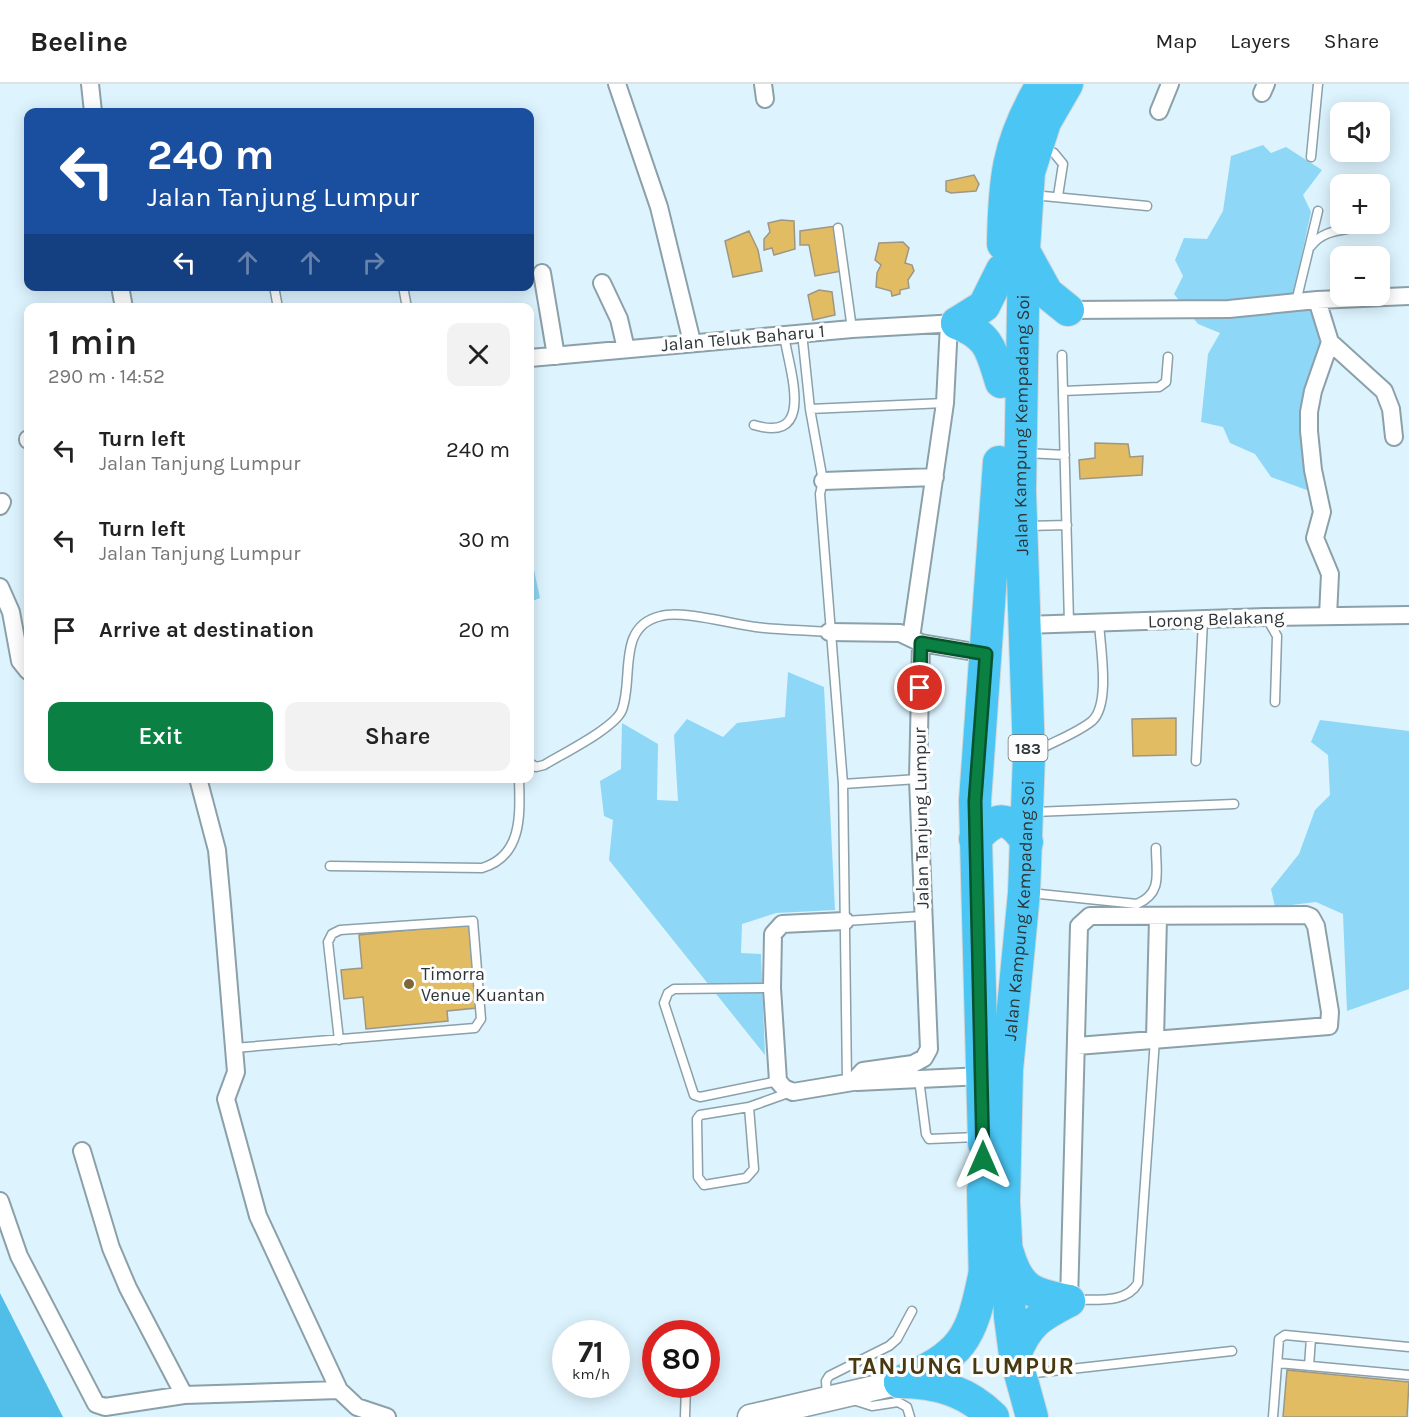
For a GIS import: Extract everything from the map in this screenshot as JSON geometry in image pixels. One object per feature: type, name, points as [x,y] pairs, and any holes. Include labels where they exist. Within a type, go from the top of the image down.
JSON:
[{"type":"highway","name":"Jalan Kampung Kempadang Soi","points":[[1032,1417],[1018,1365],[1007,1286],[1005,1243],[1006,1092],[1024,893],[1028,762],[1020,526],[1021,355],[1004,184],[1008,162],[1020,127],[1042,84]]},
{"type":"highway","name":"Jalan Kampung Kempadang Soi","points":[[1010,1417],[996,1359],[984,1276],[983,1076],[975,839],[977,760],[999,491],[1001,382],[1013,259],[1037,145],[1046,122],[1067,84]]},
{"type":"highway","points":[[953,323],[984,306],[1013,259],[1047,293],[1068,310]]},
{"type":"highway","points":[[1021,355],[1044,318],[1068,310]]},
{"type":"highway","points":[[953,323],[983,336],[1001,382]]},
{"type":"highway","points":[[977,760],[990,782],[999,786],[1010,783],[1028,762]]},
{"type":"highway","points":[[975,839],[988,825],[1001,820],[1027,827]]},
{"type":"highway","points":[[1005,1243],[1014,1275],[1025,1287],[1042,1296],[1069,1301]]},
{"type":"highway","points":[[900,1382],[946,1358],[962,1342],[972,1328],[984,1276]]},
{"type":"highway","points":[[1018,1365],[1026,1329],[1042,1315],[1069,1301]]},
{"type":"highway","points":[[900,1382],[928,1383],[954,1390],[982,1406],[993,1417]]},
{"type":"street","points":[[90,84],[93,108]]},
{"type":"street","points":[[617,84],[659,207],[692,342]]},
{"type":"street","points":[[1159,111],[1170,84]]},
{"type":"street","points":[[542,273],[556,356]]},
{"type":"street","points":[[602,283],[611,297],[626,349]]},
{"type":"street","points":[[1068,310],[1229,309],[1317,300],[1409,296]]},
{"type":"street","points":[[1317,300],[1330,342],[1384,391],[1391,409],[1394,437]]},
{"type":"street","name":"Jalan Teluk Baharu 1","points":[[534,358],[692,342],[953,323]]},
{"type":"street","name":"Jalan Tanjung Lumpur","points":[[850,1082],[863,1071],[914,1064],[924,1058],[930,1039],[918,779],[916,641],[953,323]]},
{"type":"street","points":[[1328,616],[1330,574],[1315,538],[1322,512],[1313,470],[1309,412],[1313,391],[1330,342]]},
{"type":"street","points":[[823,481],[935,477]]},
{"type":"street","points":[[0,587],[11,612],[20,661],[24,666]]},
{"type":"street","name":"Lorong Belakang","points":[[1024,625],[1100,621],[1203,621],[1266,617],[1409,615]]},
{"type":"street","points":[[829,632],[900,633],[916,641],[986,654]]},
{"type":"street","points":[[199,783],[217,850],[234,1048],[236,1072],[226,1099],[258,1216],[339,1390],[357,1407],[387,1417]]},
{"type":"street","points":[[1069,1301],[1079,926],[1090,916],[1158,918],[1306,915],[1311,917],[1316,926],[1330,1012],[1329,1026],[1077,1046]]},
{"type":"street","points":[[1155,1039],[1158,918]]},
{"type":"street","points":[[845,921],[782,924],[773,934],[772,988],[778,1081],[783,1088],[793,1092],[850,1082],[983,1076]]},
{"type":"street","points":[[82,1151],[111,1248],[128,1288],[184,1395]]},
{"type":"street","points":[[0,1201],[19,1256],[96,1404],[105,1407],[184,1395],[339,1390]]},
{"type":"street","points":[[750,1417],[900,1382]]},
{"type":"lane","points":[[1311,157],[1318,84]]},
{"type":"lane","points":[[1037,145],[1053,153],[1063,164],[1058,196]]},
{"type":"lane","points":[[1026,195],[1058,196],[1147,206]]},
{"type":"lane","points":[[1296,302],[1318,211]]},
{"type":"lane","points":[[838,228],[852,329]]},
{"type":"lane","points":[[1309,248],[1316,239],[1330,232]]},
{"type":"lane","points":[[802,333],[810,409],[823,481],[820,494],[829,632],[843,784],[850,1082]]},
{"type":"lane","points":[[754,425],[769,430],[786,426],[796,410],[784,335]]},
{"type":"lane","points":[[1062,355],[1069,623]]},
{"type":"lane","points":[[1063,391],[1159,387],[1166,382],[1168,357]]},
{"type":"lane","points":[[810,409],[945,403]]},
{"type":"lane","points":[[1020,453],[1065,455]]},
{"type":"lane","points":[[1020,526],[1067,525]]},
{"type":"lane","points":[[534,766],[544,765],[614,721],[622,710],[632,639],[638,628],[648,621],[662,615],[684,616],[757,627],[829,632]]},
{"type":"lane","points":[[1266,617],[1277,636],[1275,702]]},
{"type":"lane","points":[[1028,762],[1091,722],[1098,714],[1103,698],[1100,621]]},
{"type":"lane","points":[[1196,761],[1203,621]]},
{"type":"lane","points":[[843,784],[918,779]]},
{"type":"lane","points":[[330,866],[482,868],[497,864],[507,856],[513,845],[519,805],[519,783]]},
{"type":"lane","points":[[1027,827],[1234,804]]},
{"type":"lane","points":[[1024,893],[1137,904],[1150,899],[1155,890],[1156,848]]},
{"type":"lane","points":[[845,921],[923,916]]},
{"type":"lane","points":[[234,1048],[339,1040],[475,1028],[481,1019],[473,921],[340,930],[332,934],[328,942],[339,1040]]},
{"type":"lane","points":[[772,988],[674,989],[668,993],[664,1003],[694,1095],[700,1097],[778,1081]]},
{"type":"lane","points":[[1069,1301],[1123,1298],[1132,1293],[1137,1283],[1155,1039]]},
{"type":"lane","points":[[919,1079],[926,1134],[929,1140],[984,1137]]},
{"type":"lane","points":[[748,1107],[754,1169],[746,1178],[704,1185],[698,1177],[697,1119],[705,1113],[748,1107],[793,1092]]},
{"type":"lane","points":[[910,1417],[907,1407],[898,1402],[864,1405],[835,1397],[826,1381],[829,1376],[889,1346],[897,1339],[912,1311]]},
{"type":"lane","points":[[1273,1417],[1280,1339],[1285,1335],[1409,1347]]},
{"type":"lane","points":[[1309,1366],[1311,1338]]},
{"type":"lane","points":[[1018,1365],[1232,1351]]},
{"type":"lane","points":[[1278,1363],[1409,1375]]},
{"type":"lane","points":[[685,1417],[686,1398]]},
{"type":"shaded area","points":[[1263,145],[1271,153],[1286,147],[1322,170],[1303,195],[1311,212],[1290,309],[1313,307],[1325,343],[1306,396],[1315,493],[1271,477],[1255,454],[1230,443],[1223,427],[1201,422],[1208,354],[1220,333],[1198,324],[1174,294],[1183,276],[1175,260],[1184,238],[1207,239],[1223,211],[1231,156]]},
{"type":"shaded area","points":[[534,570],[540,598],[534,600]]},
{"type":"shaded area","points":[[788,672],[824,687],[835,910],[776,913],[742,924],[741,953],[761,954],[765,1055],[609,860],[613,820],[604,816],[600,781],[621,769],[622,723],[658,744],[657,800],[678,801],[674,735],[687,719],[723,737],[737,723],[785,717]]},
{"type":"shaded area","points":[[1320,720],[1409,731],[1409,989],[1347,1011],[1343,914],[1316,902],[1275,907],[1271,889],[1299,854],[1315,810],[1330,795],[1328,755],[1311,742]]},
{"type":"shaded area","points":[[0,1293],[63,1417],[0,1417]]},
{"type":"building","points":[[974,175],[979,184],[976,191],[951,193],[946,191],[946,181]]},
{"type":"building","points":[[781,220],[794,221],[795,249],[774,255],[772,248],[764,250],[764,239],[770,232],[768,223]]},
{"type":"building","points":[[836,226],[842,271],[815,276],[809,245],[800,245],[800,231]]},
{"type":"building","points":[[749,231],[758,250],[762,271],[733,277],[725,241]]},
{"type":"building","points":[[903,242],[909,248],[905,263],[912,265],[914,271],[908,280],[909,288],[900,290],[900,294],[892,296],[891,291],[876,287],[877,273],[881,265],[875,260],[879,243]]},
{"type":"building","points":[[819,290],[832,292],[835,315],[813,320],[808,295]]},
{"type":"building","points":[[1095,443],[1128,444],[1130,457],[1143,456],[1142,475],[1080,479],[1079,460],[1095,458]]},
{"type":"building","points":[[1176,718],[1176,755],[1133,756],[1132,719]]},
{"type":"building","name":"Timorra Venue Kuantan","points":[[469,924],[477,1008],[447,1011],[448,1021],[366,1029],[363,997],[344,999],[341,970],[362,968],[359,935]]},
{"type":"building","points":[[1287,1370],[1409,1382],[1407,1417],[1283,1417]]},
{"type":"place","name":"Timorra Venue Kuantan","points":[[409,984]]},
{"type":"district","name":"TANJUNG LUMPUR","points":[[962,1366]]},
{"type":"route","points":[[920,688],[921,643],[986,654],[975,801],[984,1106],[983,1159]]}]
